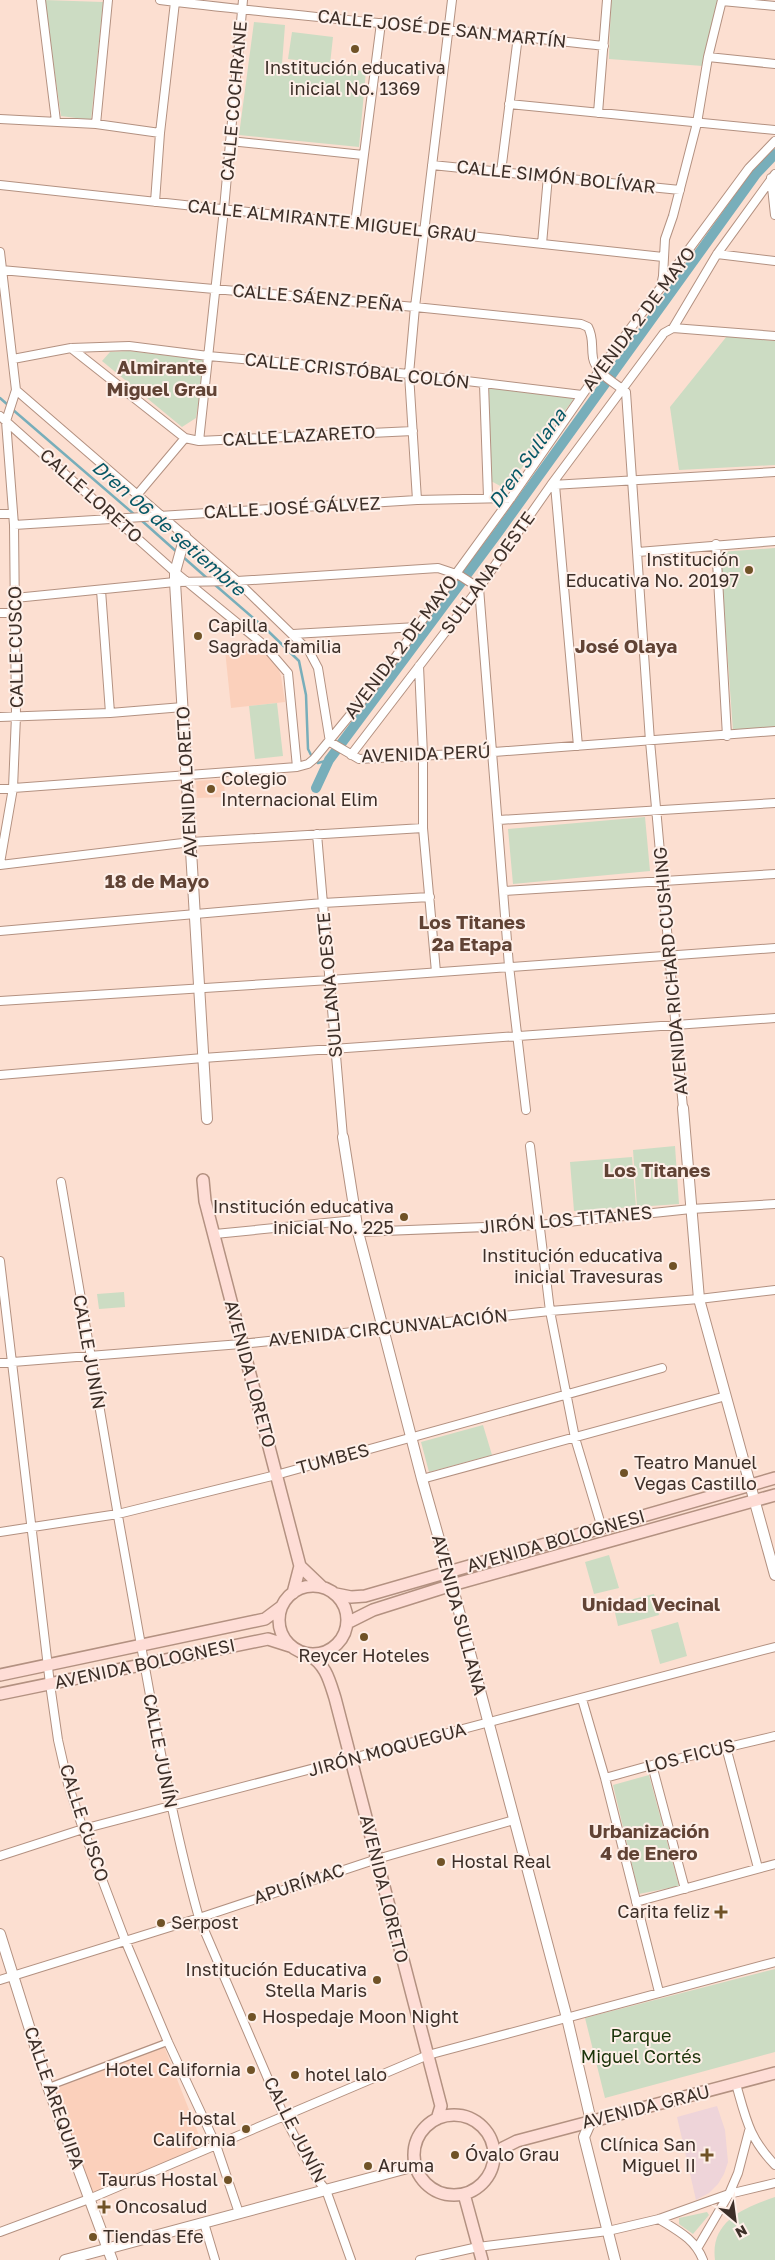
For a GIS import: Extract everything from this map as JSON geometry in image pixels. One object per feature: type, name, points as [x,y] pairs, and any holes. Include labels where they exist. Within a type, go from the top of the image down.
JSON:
[{"type":"main road","name":"AVENIDA LORETO","points":[[203,1180],[205,1201],[300,1566]]},
{"type":"main road","name":"AVENIDA BOLOGNESI","points":[[336,1594],[351,1598],[365,1596],[775,1478]]},
{"type":"main road","name":"AVENIDA BOLOGNESI","points":[[347,1623],[373,1610],[452,1585],[775,1495]]},
{"type":"main road","points":[[300,1566],[322,1587],[336,1594],[345,1607],[347,1623],[340,1640],[328,1659],[327,1672],[319,1662],[308,1654],[290,1646],[284,1638],[280,1627],[281,1607],[292,1593],[300,1566]]},
{"type":"main road","points":[[292,1593],[306,1586],[322,1587]]},
{"type":"main road","name":"AVENIDA BOLOGNESI","points":[[0,1675],[265,1618],[281,1607]]},
{"type":"main road","name":"AVENIDA BOLOGNESI","points":[[0,1694],[268,1639],[290,1646]]},
{"type":"main road","points":[[308,1654],[326,1652],[334,1647]]},
{"type":"main road","name":"AVENIDA LORETO","points":[[327,1672],[352,1760],[441,2106]]},
{"type":"main road","name":"AVENIDA GRAU","points":[[494,2156],[503,2148],[517,2141],[775,2073]]},
{"type":"main road","points":[[437,2119],[441,2106],[453,2115],[470,2119],[485,2130],[490,2138],[494,2156],[492,2166],[485,2180],[474,2190],[464,2194],[451,2195],[434,2190],[420,2177],[413,2155],[415,2143],[428,2125],[437,2119],[453,2115]]},
{"type":"main road","name":"AVENIDA GRAU","points":[[490,2138],[503,2141],[517,2141]]},
{"type":"main road","points":[[464,2194],[482,2260]]},
{"type":"street","points":[[40,0],[56,121]]},
{"type":"street","points":[[96,124],[108,0]]},
{"type":"street","name":"CALLE JOSÉ DE SAN MARTÍN","points":[[160,0],[604,46]]},
{"type":"street","name":"CALLE COCHRANE","points":[[199,441],[224,209],[243,0]]},
{"type":"street","points":[[417,500],[410,374],[415,307],[452,0]]},
{"type":"street","points":[[598,113],[607,0]]},
{"type":"street","points":[[660,290],[663,276],[665,239],[697,123],[708,57],[722,1],[775,6]]},
{"type":"street","points":[[155,202],[160,133],[175,2]]},
{"type":"street","points":[[355,224],[381,23]]},
{"type":"street","points":[[501,172],[518,36]]},
{"type":"street","points":[[708,57],[775,64]]},
{"type":"street","points":[[509,104],[775,130]]},
{"type":"street","points":[[0,119],[96,124],[160,133]]},
{"type":"street","points":[[230,141],[363,155]]},
{"type":"street","name":"AVENIDA 2 DE MAYO","points":[[332,743],[458,574],[582,395],[601,372],[749,168],[775,141]]},
{"type":"street","name":"CALLE SIMÓN BOLÍVAR","points":[[432,165],[680,190]]},
{"type":"street","points":[[542,244],[548,176]]},
{"type":"street","points":[[773,176],[775,215]]},
{"type":"street","points":[[773,176],[717,254],[674,328],[775,336]]},
{"type":"street","name":"CALLE ALMIRANTE MIGUEL GRAU","points":[[0,185],[663,257]]},
{"type":"street","name":"CALLE CUSCO","points":[[0,252],[16,390],[3,418],[14,524],[16,716],[13,788],[0,864]]},
{"type":"street","points":[[717,254],[775,261]]},
{"type":"street","name":"CALLE SÁENZ PEÑA","points":[[1,270],[415,307],[580,324],[588,327],[592,333],[593,358],[601,372]]},
{"type":"street","name":"SULLANA OESTE","points":[[348,753],[419,666],[476,586],[553,485],[620,387],[657,341],[674,328]]},
{"type":"street","name":"CALLE CRISTÓBAL COLÓN","points":[[13,359],[71,348],[130,346],[208,356],[410,374],[582,395]]},
{"type":"street","points":[[71,348],[185,438],[137,495]]},
{"type":"street","points":[[601,372],[620,387]]},
{"type":"street","points":[[484,384],[488,497]]},
{"type":"street","name":"AVENIDA RICHARD CUSHING","points":[[620,387],[626,392],[650,741],[677,1026],[699,1299],[775,1575]]},
{"type":"street","points":[[0,789],[298,767],[308,764],[332,743],[318,668],[309,651],[237,581],[16,390]]},
{"type":"street","name":"CALLE LORETO","points":[[3,418],[114,518],[175,577]]},
{"type":"street","name":"CALLE LAZARETO","points":[[185,438],[199,441],[413,431]]},
{"type":"street","points":[[578,746],[553,485],[775,472]]},
{"type":"street","name":"CALLE JOSÉ GÁLVEZ","points":[[14,524],[417,500],[511,498]]},
{"type":"street","points":[[0,514],[13,514]]},
{"type":"street","name":"AVENIDA LORETO","points":[[185,536],[175,577],[207,1119]]},
{"type":"street","points":[[638,552],[716,544],[775,541]]},
{"type":"street","points":[[716,544],[727,736]]},
{"type":"street","points":[[16,598],[101,590],[175,577],[190,582],[237,581],[438,568],[458,574],[476,586],[494,752],[509,966],[526,1110]]},
{"type":"street","points":[[190,582],[264,645],[288,673],[298,767]]},
{"type":"street","points":[[101,590],[110,713]]},
{"type":"street","points":[[0,613],[16,612]]},
{"type":"street","points":[[293,634],[417,627]]},
{"type":"street","points":[[419,666],[423,755],[423,828],[436,972]]},
{"type":"street","points":[[0,717],[110,713],[183,707]]},
{"type":"street","name":"AVENIDA PERÚ","points":[[332,743],[360,759],[494,752],[775,731]]},
{"type":"street","points":[[499,820],[775,803]]},
{"type":"street","points":[[0,864],[191,842],[423,828]]},
{"type":"street","name":"SULLANA OESTE","points":[[318,834],[342,1137]]},
{"type":"street","points":[[504,891],[775,874]]},
{"type":"street","points":[[0,931],[323,903],[430,897]]},
{"type":"street","points":[[0,1001],[330,980],[775,948]]},
{"type":"street","points":[[0,1075],[203,1058],[775,1018]]},
{"type":"street","name":"AVENIDA SULLANA","points":[[342,1137],[358,1232],[411,1438],[449,1572],[567,2018],[592,2121]]},
{"type":"street","points":[[530,1146],[550,1311],[566,1396],[602,1528]]},
{"type":"street","name":"CALLE JUNÍN","points":[[61,1182],[170,1806],[198,1918],[284,2116],[317,2179],[326,2190],[351,2260]]},
{"type":"street","name":"JIRÓN LOS TITANES","points":[[358,1232],[539,1225],[691,1209],[775,1204]]},
{"type":"street","points":[[215,1234],[355,1220]]},
{"type":"street","name":"CALLE CUSCO","points":[[0,1261],[50,1684],[58,1740],[68,1784],[125,1940],[168,2042],[216,2145],[239,2213]]},
{"type":"street","name":"AVENIDA CIRCUNVALACIÓN","points":[[0,1363],[241,1344],[550,1311],[699,1299],[775,1290]]},
{"type":"street","name":"TUMBES","points":[[0,1532],[118,1514],[411,1438],[662,1368]]},
{"type":"street","points":[[422,1479],[726,1396]]},
{"type":"street","name":"JIRÓN MOQUEGUA","points":[[0,1856],[83,1829],[775,1648]]},
{"type":"street","points":[[582,1699],[605,1778],[659,1992]]},
{"type":"street","name":"LOS FICUS","points":[[605,1778],[775,1736]]},
{"type":"street","points":[[726,1747],[758,1868]]},
{"type":"street","points":[[652,1765],[684,1889]]},
{"type":"street","name":"APURÍMAC","points":[[0,1980],[198,1918],[376,1859],[514,1820]]},
{"type":"street","points":[[636,1902],[775,1864]]},
{"type":"street","name":"CALLE AREQUIPA","points":[[0,1934],[48,2087],[112,2260]]},
{"type":"street","points":[[0,2232],[89,2199],[428,2055],[775,1962]]},
{"type":"street","points":[[48,2087],[168,2042]]},
{"type":"street","points":[[736,2084],[749,2130],[761,2150],[775,2165]]},
{"type":"street","points":[[592,2121],[584,2137],[615,2260]]},
{"type":"street","points":[[698,2247],[729,2194],[740,2166],[749,2130]]},
{"type":"street","points":[[64,2260],[415,2166]]},
{"type":"street","points":[[420,2260],[478,2247],[608,2230],[659,2220],[729,2194],[775,2183]]},
{"type":"street","points":[[659,2220],[688,2238],[698,2247],[703,2260]]},
{"type":"street","points":[[204,2222],[216,2260]]},
{"type":"shaded area","points":[[258,646],[275,659],[281,676],[285,702],[231,708],[225,650]]},
{"type":"shaded area","name":"Colegio Internacional Elim","points":[[224,779],[225,797],[197,798],[196,781]]},
{"type":"shaded area","points":[[164,2046],[204,2148],[96,2193],[89,2190],[52,2090]]},
{"type":"shaded area","name":"Clínica San Miguel II","points":[[717,2106],[725,2130],[728,2162],[718,2184],[709,2193],[696,2200],[677,2117]]},
{"type":"green space","points":[[44,0],[103,2],[91,120],[61,116]]},
{"type":"green space","points":[[611,0],[718,0],[703,66],[609,59]]},
{"type":"green space","points":[[254,22],[285,25],[282,64],[366,71],[359,147],[239,135]]},
{"type":"green space","points":[[292,32],[333,37],[330,64],[288,59]]},
{"type":"green space","points":[[727,336],[775,341],[775,465],[679,470],[670,407]]},
{"type":"green space","points":[[129,351],[205,360],[196,418],[182,427],[102,361],[110,352]]},
{"type":"green space","points":[[487,388],[576,396],[506,489],[489,480]]},
{"type":"green space","points":[[775,548],[775,728],[733,731],[720,552]]},
{"type":"green space","points":[[277,703],[283,756],[255,759],[249,706]]},
{"type":"green space","points":[[645,817],[650,871],[513,884],[508,829]]},
{"type":"green space","points":[[675,1146],[679,1204],[637,1207],[633,1150]]},
{"type":"green space","points":[[632,1157],[636,1207],[574,1211],[570,1162]]},
{"type":"green space","points":[[124,1292],[125,1307],[99,1309],[97,1294]]},
{"type":"green space","points":[[483,1425],[492,1455],[429,1472],[421,1442]]},
{"type":"green space","points":[[609,1555],[619,1588],[594,1594],[585,1562]]},
{"type":"green space","points":[[654,1594],[659,1615],[618,1626],[613,1604]]},
{"type":"green space","points":[[678,1622],[687,1656],[660,1664],[651,1630]]},
{"type":"green space","points":[[649,1775],[679,1886],[639,1894],[613,1785]]},
{"type":"green space","name":"Parque Miguel Cortés","points":[[775,1969],[775,2052],[605,2098],[585,2018]]},
{"type":"green space","points":[[775,2197],[775,2260],[715,2260],[715,2247],[718,2235],[724,2226],[741,2211]]},
{"type":"green space","points":[[707,2212],[709,2215],[693,2234],[679,2224],[679,2218]]},
{"type":"waterway","name":"Dren Sullana","points":[[316,788],[329,760],[497,534],[756,174],[775,154]]},
{"type":"waterway","name":"Dren 06 de setiembre","points":[[0,398],[8,405]]},
{"type":"waterway","name":"Dren 06 de setiembre","points":[[12,409],[135,515]]},
{"type":"waterway","name":"Dren 06 de setiembre","points":[[141,520],[178,553]]},
{"type":"waterway","name":"Dren 06 de setiembre","points":[[182,556],[208,579]]},
{"type":"waterway","name":"Dren 06 de setiembre","points":[[214,584],[299,661],[306,695],[308,749],[312,757]]},
{"type":"waterway","name":"Dren 06 de setiembre","points":[[316,761],[318,763],[329,760]]},
{"type":"place","name":"Institución educativa inicial No. 1369","points":[[355,49]]},
{"type":"place","name":"Institución Educativa No. 20197","points":[[749,570]]},
{"type":"place","name":"Capilla Sagrada familia","points":[[198,636]]},
{"type":"place","name":"Colegio Internacional Elim","points":[[211,789]]},
{"type":"place","name":"Institución educativa inicial No. 225","points":[[404,1217]]},
{"type":"place","name":"Institución educativa inicial Travesuras","points":[[673,1266]]},
{"type":"place","name":"Teatro Manuel Vegas Castillo","points":[[624,1473]]},
{"type":"place","name":"Reycer Hoteles","points":[[364,1637]]},
{"type":"place","name":"Hostal Real","points":[[441,1862]]},
{"type":"place","name":"Carita feliz","points":[[721,1912]]},
{"type":"place","name":"Serpost","points":[[161,1923]]},
{"type":"place","name":"Institución Educativa Stella Maris","points":[[377,1980]]},
{"type":"place","name":"Hospedaje Moon Night","points":[[252,2017]]},
{"type":"place","name":"Hotel California","points":[[251,2070]]},
{"type":"place","name":"hotel lalo","points":[[295,2075]]},
{"type":"place","name":"Hostal California","points":[[246,2129]]},
{"type":"place","name":"Óvalo Grau","points":[[455,2155]]},
{"type":"place","name":"Clínica San Miguel II","points":[[707,2155]]},
{"type":"place","name":"Aruma","points":[[368,2166]]},
{"type":"place","name":"Taurus Hostal","points":[[228,2180]]},
{"type":"place","name":"Oncosalud","points":[[104,2207]]},
{"type":"place","name":"Tiendas Efe","points":[[93,2237]]},
{"type":"district","name":"Almirante Miguel Grau","points":[[162,378]]},
{"type":"district","name":"José Olaya","points":[[626,646]]},
{"type":"district","name":"18 de Mayo","points":[[157,881]]},
{"type":"district","name":"Los Titanes 2ª Etapa","points":[[472,933]]},
{"type":"district","name":"Los Titanes","points":[[657,1170]]},
{"type":"district","name":"Unidad Vecinal","points":[[651,1604]]},
{"type":"district","name":"Urbanización 4 de Enero","points":[[649,1842]]}]
